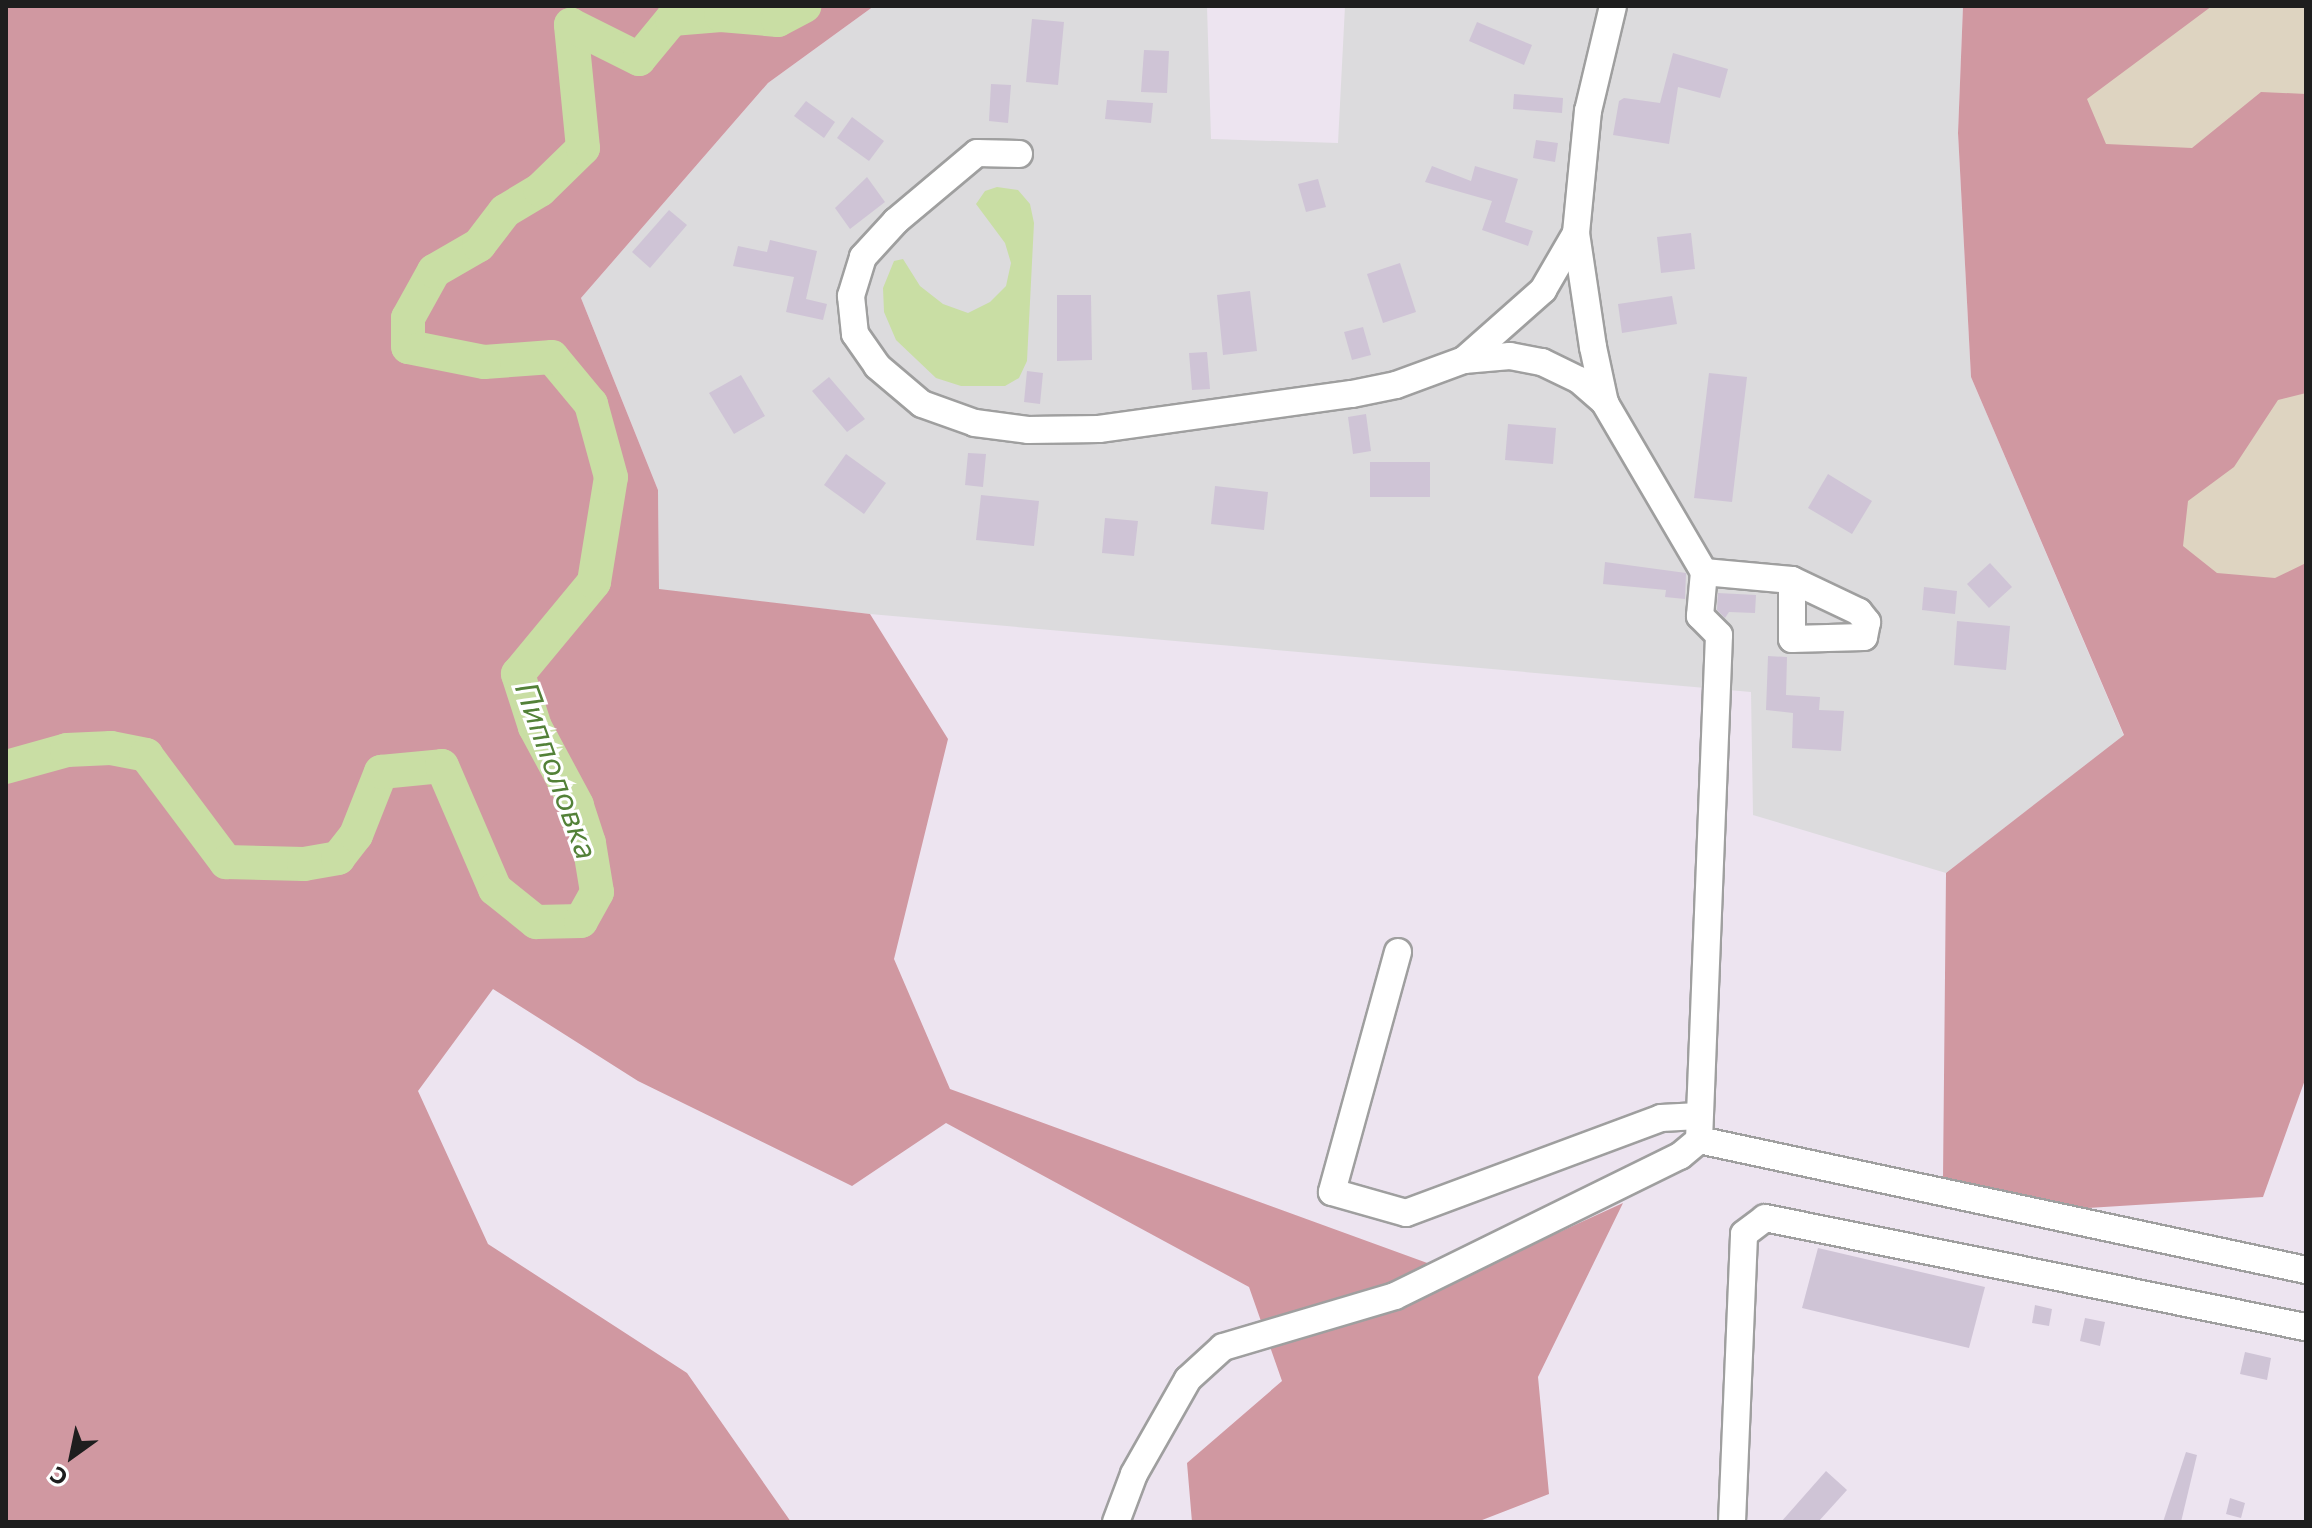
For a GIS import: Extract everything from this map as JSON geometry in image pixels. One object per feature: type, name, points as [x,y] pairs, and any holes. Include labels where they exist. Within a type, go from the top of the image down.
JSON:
[{"type":"street","points":[[1116,1522],[1134,1474],[1188,1379],[1223,1347],[1395,1296],[1680,1156],[1699,1128],[1719,635],[1700,616],[1704,572],[1605,403],[1593,347],[1576,233],[1588,111],[1613,6]]},
{"type":"street","points":[[1019,154],[977,153],[896,221],[863,257],[851,296],[855,334],[877,366],[922,404],[975,423],[1028,430],[1099,429],[1352,394],[1396,385],[1464,360],[1529,359],[1559,370],[1605,403]]},
{"type":"street","points":[[1464,360],[1543,290],[1576,233]]},
{"type":"street","points":[[1543,290],[1565,285],[1586,298]]},
{"type":"street","points":[[1516,316],[1513,343],[1529,359]]},
{"type":"street","points":[[1559,370],[1584,364],[1593,347]]},
{"type":"street","points":[[1704,572],[1792,580]]},
{"type":"street","points":[[1398,952],[1332,1192],[1406,1213],[1661,1118],[2306,1270]]},
{"type":"street","points":[[1730,1520],[1744,1234],[1765,1218],[2306,1327]]},
{"type":"shaded area","points":[[6,6],[874,6],[768,83],[581,298],[658,490],[659,589],[870,614],[948,739],[894,959],[950,1089],[1463,1276],[1623,1203],[1538,1377],[1549,1494],[1477,1522],[1192,1522],[1187,1463],[1282,1381],[1249,1287],[946,1123],[852,1186],[638,1081],[493,989],[418,1091],[488,1244],[687,1373],[791,1522],[6,1522]]},
{"type":"shaded area","points":[[874,6],[1207,6],[1211,139],[1338,143],[1345,6],[1963,6],[1958,133],[1971,377],[2124,736],[1946,873],[1753,815],[1751,692],[870,614],[659,590],[658,490],[581,298],[768,83]]},
{"type":"shaded area","points":[[1963,6],[2306,6],[2306,1077],[2263,1197],[2072,1209],[1943,1179],[1946,873],[2124,735],[1971,377],[1958,133]]},
{"type":"shaded area","points":[[2212,6],[2306,6],[2306,94],[2261,92],[2192,148],[2106,144],[2087,99]]},
{"type":"shaded area","points":[[997,187],[1018,190],[1030,204],[1034,223],[1027,361],[1019,378],[1005,386],[961,386],[936,378],[896,340],[884,312],[883,288],[894,261],[903,259],[920,286],[943,304],[968,313],[990,302],[1006,286],[1011,263],[1005,243],[976,204],[985,191]]},
{"type":"shaded area","points":[[2306,393],[2306,563],[2275,578],[2217,573],[2183,546],[2188,501],[2234,467],[2278,400]]},
{"type":"building","points":[[1032,19],[1064,22],[1058,85],[1026,82]]},
{"type":"building","points":[[1477,22],[1532,45],[1524,65],[1469,41]]},
{"type":"building","points":[[1144,50],[1169,51],[1167,93],[1141,92]]},
{"type":"building","points":[[1673,53],[1728,69],[1720,98],[1678,87],[1669,144],[1613,135],[1619,101],[1624,98],[1660,103]]},
{"type":"building","points":[[991,84],[1011,85],[1008,123],[989,121]]},
{"type":"building","points":[[1514,94],[1563,98],[1562,113],[1513,109]]},
{"type":"building","points":[[1107,100],[1153,103],[1151,123],[1105,119]]},
{"type":"building","points":[[806,101],[835,122],[824,138],[794,116]]},
{"type":"building","points":[[852,117],[884,141],[869,161],[837,138]]},
{"type":"building","points":[[1536,140],[1558,143],[1555,162],[1533,158]]},
{"type":"building","points":[[1432,166],[1471,181],[1475,166],[1518,179],[1505,222],[1533,231],[1528,246],[1482,230],[1492,201],[1425,182]]},
{"type":"building","points":[[867,177],[885,202],[850,229],[835,208]]},
{"type":"building","points":[[1318,179],[1326,207],[1306,212],[1298,184]]},
{"type":"building","points":[[669,210],[687,225],[650,268],[632,252]]},
{"type":"building","points":[[1691,233],[1695,269],[1661,273],[1657,237]]},
{"type":"building","points":[[770,240],[817,251],[806,299],[827,304],[823,320],[786,312],[794,277],[733,266],[738,246],[767,252]]},
{"type":"building","points":[[1400,263],[1416,312],[1383,323],[1367,274]]},
{"type":"building","points":[[1250,291],[1257,351],[1223,355],[1217,295]]},
{"type":"building","points":[[1057,295],[1091,295],[1092,360],[1057,361]]},
{"type":"building","points":[[1672,296],[1677,324],[1622,333],[1618,304]]},
{"type":"building","points":[[1363,327],[1371,355],[1352,360],[1344,332]]},
{"type":"building","points":[[1207,352],[1210,389],[1192,390],[1189,353]]},
{"type":"building","points":[[1027,371],[1043,373],[1040,404],[1024,402]]},
{"type":"building","points":[[1709,373],[1747,377],[1732,502],[1694,498]]},
{"type":"building","points":[[741,375],[765,416],[734,434],[709,393]]},
{"type":"building","points":[[829,377],[865,419],[847,432],[812,391]]},
{"type":"building","points":[[1366,414],[1371,451],[1353,454],[1348,417]]},
{"type":"building","points":[[1508,424],[1556,428],[1553,464],[1505,460]]},
{"type":"building","points":[[968,453],[986,454],[983,487],[965,485]]},
{"type":"building","points":[[846,454],[886,483],[864,514],[824,485]]},
{"type":"building","points":[[1370,462],[1430,462],[1430,497],[1370,497]]},
{"type":"building","points":[[1828,474],[1872,501],[1852,534],[1808,508]]},
{"type":"building","points":[[1215,486],[1268,492],[1264,530],[1211,524]]},
{"type":"building","points":[[981,495],[1039,501],[1034,546],[976,540]]},
{"type":"building","points":[[1105,518],[1138,521],[1134,556],[1102,553]]},
{"type":"building","points":[[1605,562],[1686,573],[1685,599],[1665,597],[1666,590],[1603,584]]},
{"type":"building","points":[[1990,563],[2012,587],[1989,608],[1967,584]]},
{"type":"building","points":[[1924,587],[1957,591],[1955,614],[1922,610]]},
{"type":"building","points":[[1718,593],[1756,595],[1755,613],[1729,612],[1725,618],[1717,610]]},
{"type":"building","points":[[1957,621],[2010,626],[2006,670],[1954,665]]},
{"type":"building","points":[[1768,656],[1787,657],[1786,695],[1820,697],[1819,710],[1844,711],[1841,751],[1792,748],[1793,713],[1766,710]]},
{"type":"building","points":[[1818,1248],[1985,1287],[1969,1348],[1802,1308]]},
{"type":"building","points":[[2035,1305],[2052,1309],[2049,1326],[2032,1323]]},
{"type":"building","points":[[2085,1318],[2105,1322],[2100,1346],[2080,1341]]},
{"type":"building","points":[[2245,1352],[2271,1358],[2267,1380],[2240,1374]]},
{"type":"building","points":[[2186,1452],[2197,1455],[2181,1522],[2163,1522]]},
{"type":"building","points":[[1826,1471],[1847,1490],[1818,1522],[1781,1522]]},
{"type":"building","points":[[2230,1498],[2245,1503],[2241,1518],[2226,1514]]},
{"type":"waterway","name":"Пипполовка","points":[[6,767],[67,750],[111,748],[146,755],[226,862],[304,864],[338,858],[356,835],[381,772],[442,766],[495,889],[536,922],[581,921],[597,892],[589,843],[577,805],[535,727],[518,674],[594,582],[611,477],[591,404],[552,357],[484,362],[408,347],[408,318],[434,271],[479,245],[505,211],[540,190],[583,148],[571,25],[639,59],[672,19],[721,15],[778,20],[804,6]]}]
